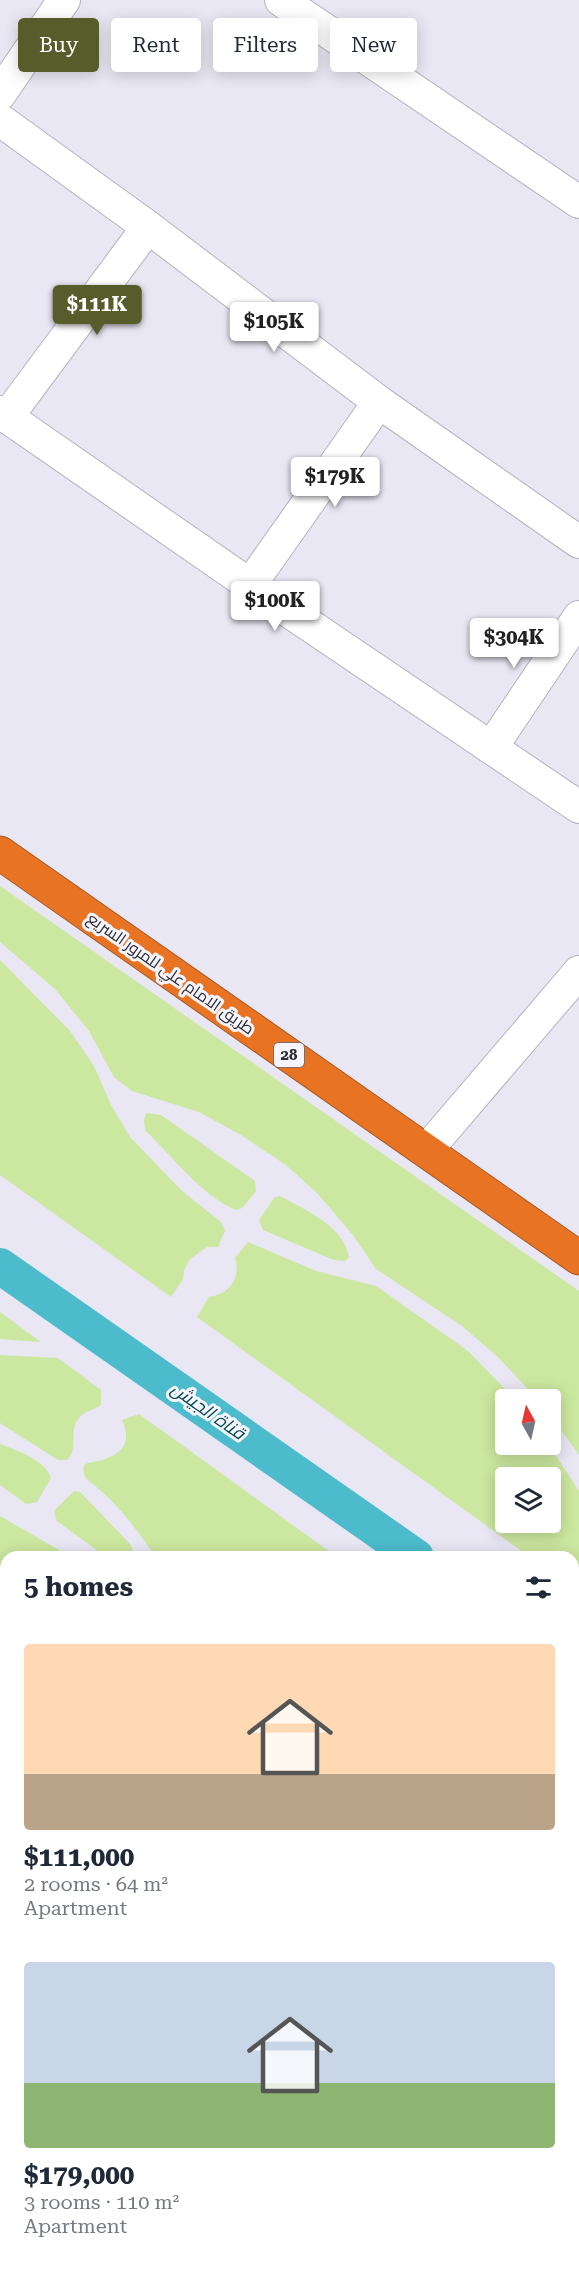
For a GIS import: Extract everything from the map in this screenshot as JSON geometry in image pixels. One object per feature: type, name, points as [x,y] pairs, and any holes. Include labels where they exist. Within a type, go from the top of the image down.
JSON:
[{"type":"highway","name":"طريق الامام علي للمرور السريع","points":[[0,853],[579,1258]]},
{"type":"street","points":[[0,94],[64,0]]},
{"type":"street","points":[[281,0],[579,202]]},
{"type":"street","points":[[0,120],[148,226],[379,402],[579,542]]},
{"type":"street","points":[[148,226],[4,415],[250,585],[579,807]]},
{"type":"street","points":[[250,585],[379,402]]},
{"type":"street","points":[[491,748],[579,617]]},
{"type":"street","points":[[426,1151],[579,972]]},
{"type":"green space","points":[[0,886],[579,1291],[579,1455],[561,1430],[561,1389],[528,1389],[498,1357],[462,1326],[376,1269],[353,1235],[317,1193],[286,1165],[241,1135],[199,1112],[132,1091],[114,1077],[89,1031],[55,989],[0,942]]},
{"type":"green space","points":[[0,960],[70,1031],[94,1066],[111,1105],[130,1137],[182,1191],[221,1222],[225,1231],[218,1247],[207,1247],[190,1259],[184,1270],[183,1279],[171,1297],[0,1175]]},
{"type":"green space","points":[[146,1113],[161,1115],[255,1181],[256,1191],[242,1208],[236,1210],[224,1204],[199,1185],[145,1130]]},
{"type":"green space","points":[[280,1196],[322,1220],[339,1236],[349,1257],[345,1261],[334,1260],[263,1230],[259,1220],[275,1197]]},
{"type":"green space","points":[[248,1242],[316,1271],[376,1286],[468,1351],[505,1389],[495,1389],[495,1455],[556,1455],[579,1491],[579,1551],[522,1551],[497,1533],[561,1533],[561,1467],[495,1467],[495,1532],[197,1317],[209,1297],[228,1289],[236,1272],[235,1258]]},
{"type":"green space","points":[[0,1312],[41,1342],[0,1339]]},
{"type":"green space","points":[[0,1355],[58,1358],[101,1390],[101,1405],[85,1413],[76,1422],[73,1450],[67,1460],[58,1460],[0,1423]]},
{"type":"green space","points":[[139,1414],[329,1551],[152,1551],[126,1517],[85,1477],[84,1473],[84,1465],[113,1456],[124,1446],[126,1430],[122,1420]]},
{"type":"green space","points":[[0,1444],[30,1456],[48,1471],[51,1478],[37,1502],[26,1504],[0,1485]]},
{"type":"green space","points":[[74,1491],[80,1492],[130,1544],[133,1551],[98,1551],[57,1521],[54,1511]]},
{"type":"green space","points":[[0,1516],[61,1551],[0,1551]]},
{"type":"waterway","name":"قناة الجيش","points":[[0,1266],[407,1551]]}]
